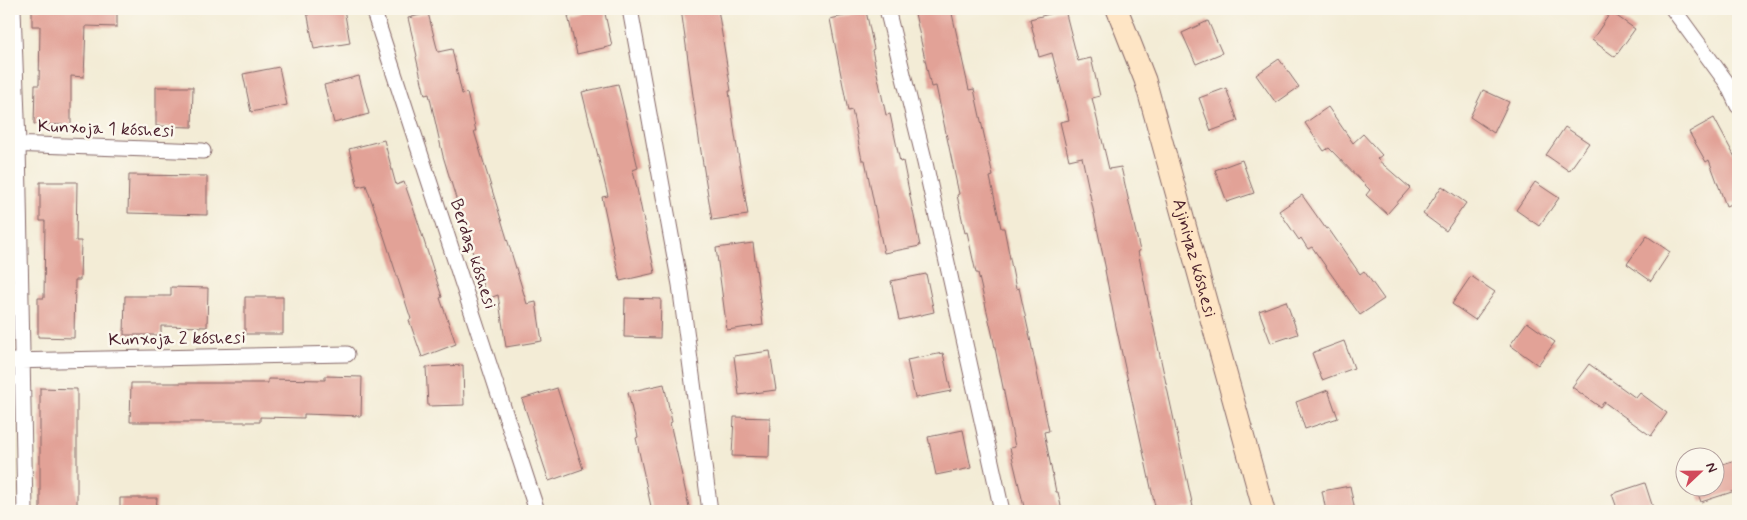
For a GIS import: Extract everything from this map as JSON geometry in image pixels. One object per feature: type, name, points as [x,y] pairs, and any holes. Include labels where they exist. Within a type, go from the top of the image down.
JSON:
[{"type":"street","points":[[12,9],[16,361],[25,511]]},
{"type":"street","name":"Berdaq kóshesi","points":[[373,9],[537,511]]},
{"type":"street","points":[[630,9],[680,285],[710,511]]},
{"type":"street","points":[[887,9],[925,163],[1002,511]]},
{"type":"street","name":"Ajiniyaz kóshesi","points":[[1116,9],[1145,80],[1264,511]]},
{"type":"street","points":[[1673,9],[1727,83],[1738,106]]},
{"type":"street","name":"Kunxoja 1 kóshesi","points":[[13,144],[203,151]]},
{"type":"street","name":"Kunxoja 2 kóshesi","points":[[16,361],[346,354]]},
{"type":"building","points":[[32,9],[117,9],[117,27],[86,26],[84,77],[71,76],[71,125],[34,124],[35,85],[39,85],[40,26],[32,26]]},
{"type":"building","points":[[344,9],[350,43],[314,49],[307,11]]},
{"type":"building","points":[[604,9],[612,46],[577,54],[568,16]]},
{"type":"building","points":[[681,9],[718,9],[748,215],[712,220]]},
{"type":"building","points":[[914,9],[951,9],[969,90],[974,89],[993,176],[990,177],[1001,228],[1004,228],[1016,289],[1019,288],[1029,333],[1049,431],[1044,432],[1056,492],[1058,492],[1062,511],[1025,511],[1010,448],[1015,447],[992,333],[967,232],[965,233],[957,195],[959,194],[936,86],[931,87]]},
{"type":"building","points":[[1065,10],[1078,61],[1091,58],[1100,96],[1092,98],[1109,169],[1121,167],[1193,507],[1174,511],[1156,511],[1082,157],[1069,160],[1060,122],[1069,120],[1052,53],[1039,57],[1030,19]]},
{"type":"building","points":[[866,11],[886,115],[890,114],[900,162],[903,161],[920,246],[884,253],[865,160],[862,160],[852,110],[848,111],[830,19]]},
{"type":"building","points":[[1611,12],[1635,29],[1615,57],[1592,40]]},
{"type":"building","points":[[428,13],[438,52],[452,49],[462,94],[467,93],[476,131],[474,131],[527,304],[536,302],[542,341],[506,347],[498,295],[487,299],[443,156],[429,94],[425,95],[416,57],[408,18]]},
{"type":"building","points":[[1208,21],[1222,53],[1196,64],[1182,33]]},
{"type":"building","points":[[1279,59],[1299,87],[1276,103],[1256,75]]},
{"type":"building","points":[[279,67],[287,105],[251,112],[243,74]]},
{"type":"building","points":[[359,76],[369,114],[334,123],[324,85]]},
{"type":"building","points":[[618,84],[638,168],[633,170],[655,273],[620,281],[602,197],[608,196],[582,92]]},
{"type":"building","points":[[156,87],[193,87],[192,127],[156,126]]},
{"type":"building","points":[[1226,88],[1238,121],[1211,131],[1199,98]]},
{"type":"building","points":[[1483,90],[1509,102],[1494,133],[1470,117]]},
{"type":"building","points":[[1328,107],[1353,143],[1363,134],[1382,155],[1377,159],[1410,188],[1387,214],[1366,195],[1370,190],[1329,148],[1324,151],[1305,123]]},
{"type":"building","points":[[1714,118],[1738,163],[1738,201],[1726,206],[1709,160],[1706,162],[1689,132]]},
{"type":"building","points":[[1565,127],[1589,143],[1569,171],[1546,155]]},
{"type":"building","points":[[384,140],[396,185],[404,182],[456,344],[422,357],[383,233],[366,185],[358,187],[349,149]]},
{"type":"building","points":[[1242,160],[1254,193],[1227,202],[1215,170]]},
{"type":"building","points":[[129,175],[207,176],[207,215],[128,213]]},
{"type":"building","points":[[40,182],[77,182],[76,241],[81,241],[80,280],[75,280],[74,338],[38,337],[38,298],[44,298],[45,221],[40,221]]},
{"type":"building","points":[[1535,182],[1559,198],[1539,226],[1516,210]]},
{"type":"building","points":[[1442,186],[1466,203],[1446,231],[1423,214]]},
{"type":"building","points":[[1302,195],[1360,274],[1364,271],[1384,299],[1360,315],[1312,247],[1308,249],[1301,238],[1299,240],[1279,211]]},
{"type":"building","points":[[1647,236],[1670,252],[1651,281],[1627,264]]},
{"type":"building","points":[[753,243],[763,325],[727,330],[716,248]]},
{"type":"building","points":[[926,274],[934,312],[899,320],[891,281]]},
{"type":"building","points":[[1471,276],[1495,292],[1475,320],[1452,304]]},
{"type":"building","points":[[171,287],[208,288],[207,327],[161,326],[161,335],[124,335],[125,296],[171,296]]},
{"type":"building","points":[[245,297],[283,297],[283,334],[245,334]]},
{"type":"building","points":[[625,298],[661,299],[660,338],[624,337]]},
{"type":"building","points":[[1286,301],[1298,334],[1271,343],[1259,311]]},
{"type":"building","points":[[1527,322],[1555,342],[1538,365],[1510,345]]},
{"type":"building","points":[[1344,341],[1354,368],[1322,380],[1312,353]]},
{"type":"building","points":[[770,351],[776,390],[739,395],[734,356]]},
{"type":"building","points":[[943,353],[951,391],[915,398],[907,360]]},
{"type":"building","points":[[1589,364],[1636,398],[1640,393],[1667,413],[1651,436],[1604,402],[1600,407],[1572,387]]},
{"type":"building","points":[[463,365],[464,405],[428,406],[426,367]]},
{"type":"building","points":[[325,376],[362,377],[361,416],[304,414],[304,418],[260,417],[260,422],[130,422],[131,383],[268,383],[268,379],[325,380]]},
{"type":"building","points":[[664,384],[672,422],[670,423],[690,511],[652,511],[636,438],[638,437],[628,392]]},
{"type":"building","points":[[40,388],[77,389],[77,511],[40,511]]},
{"type":"building","points":[[557,388],[583,469],[549,481],[522,399]]},
{"type":"building","points":[[1328,390],[1338,418],[1305,429],[1296,402]]},
{"type":"building","points":[[734,417],[770,418],[769,457],[732,456]]},
{"type":"building","points":[[963,430],[971,468],[936,475],[928,437]]},
{"type":"building","points":[[1738,459],[1738,490],[1724,495],[1724,464]]},
{"type":"building","points":[[1645,483],[1654,511],[1618,511],[1612,494]]},
{"type":"building","points":[[1350,486],[1355,511],[1326,511],[1322,491]]},
{"type":"building","points":[[120,498],[157,498],[156,511],[120,511]]},
{"type":"building","points":[[1700,498],[1713,498],[1701,502]]}]
